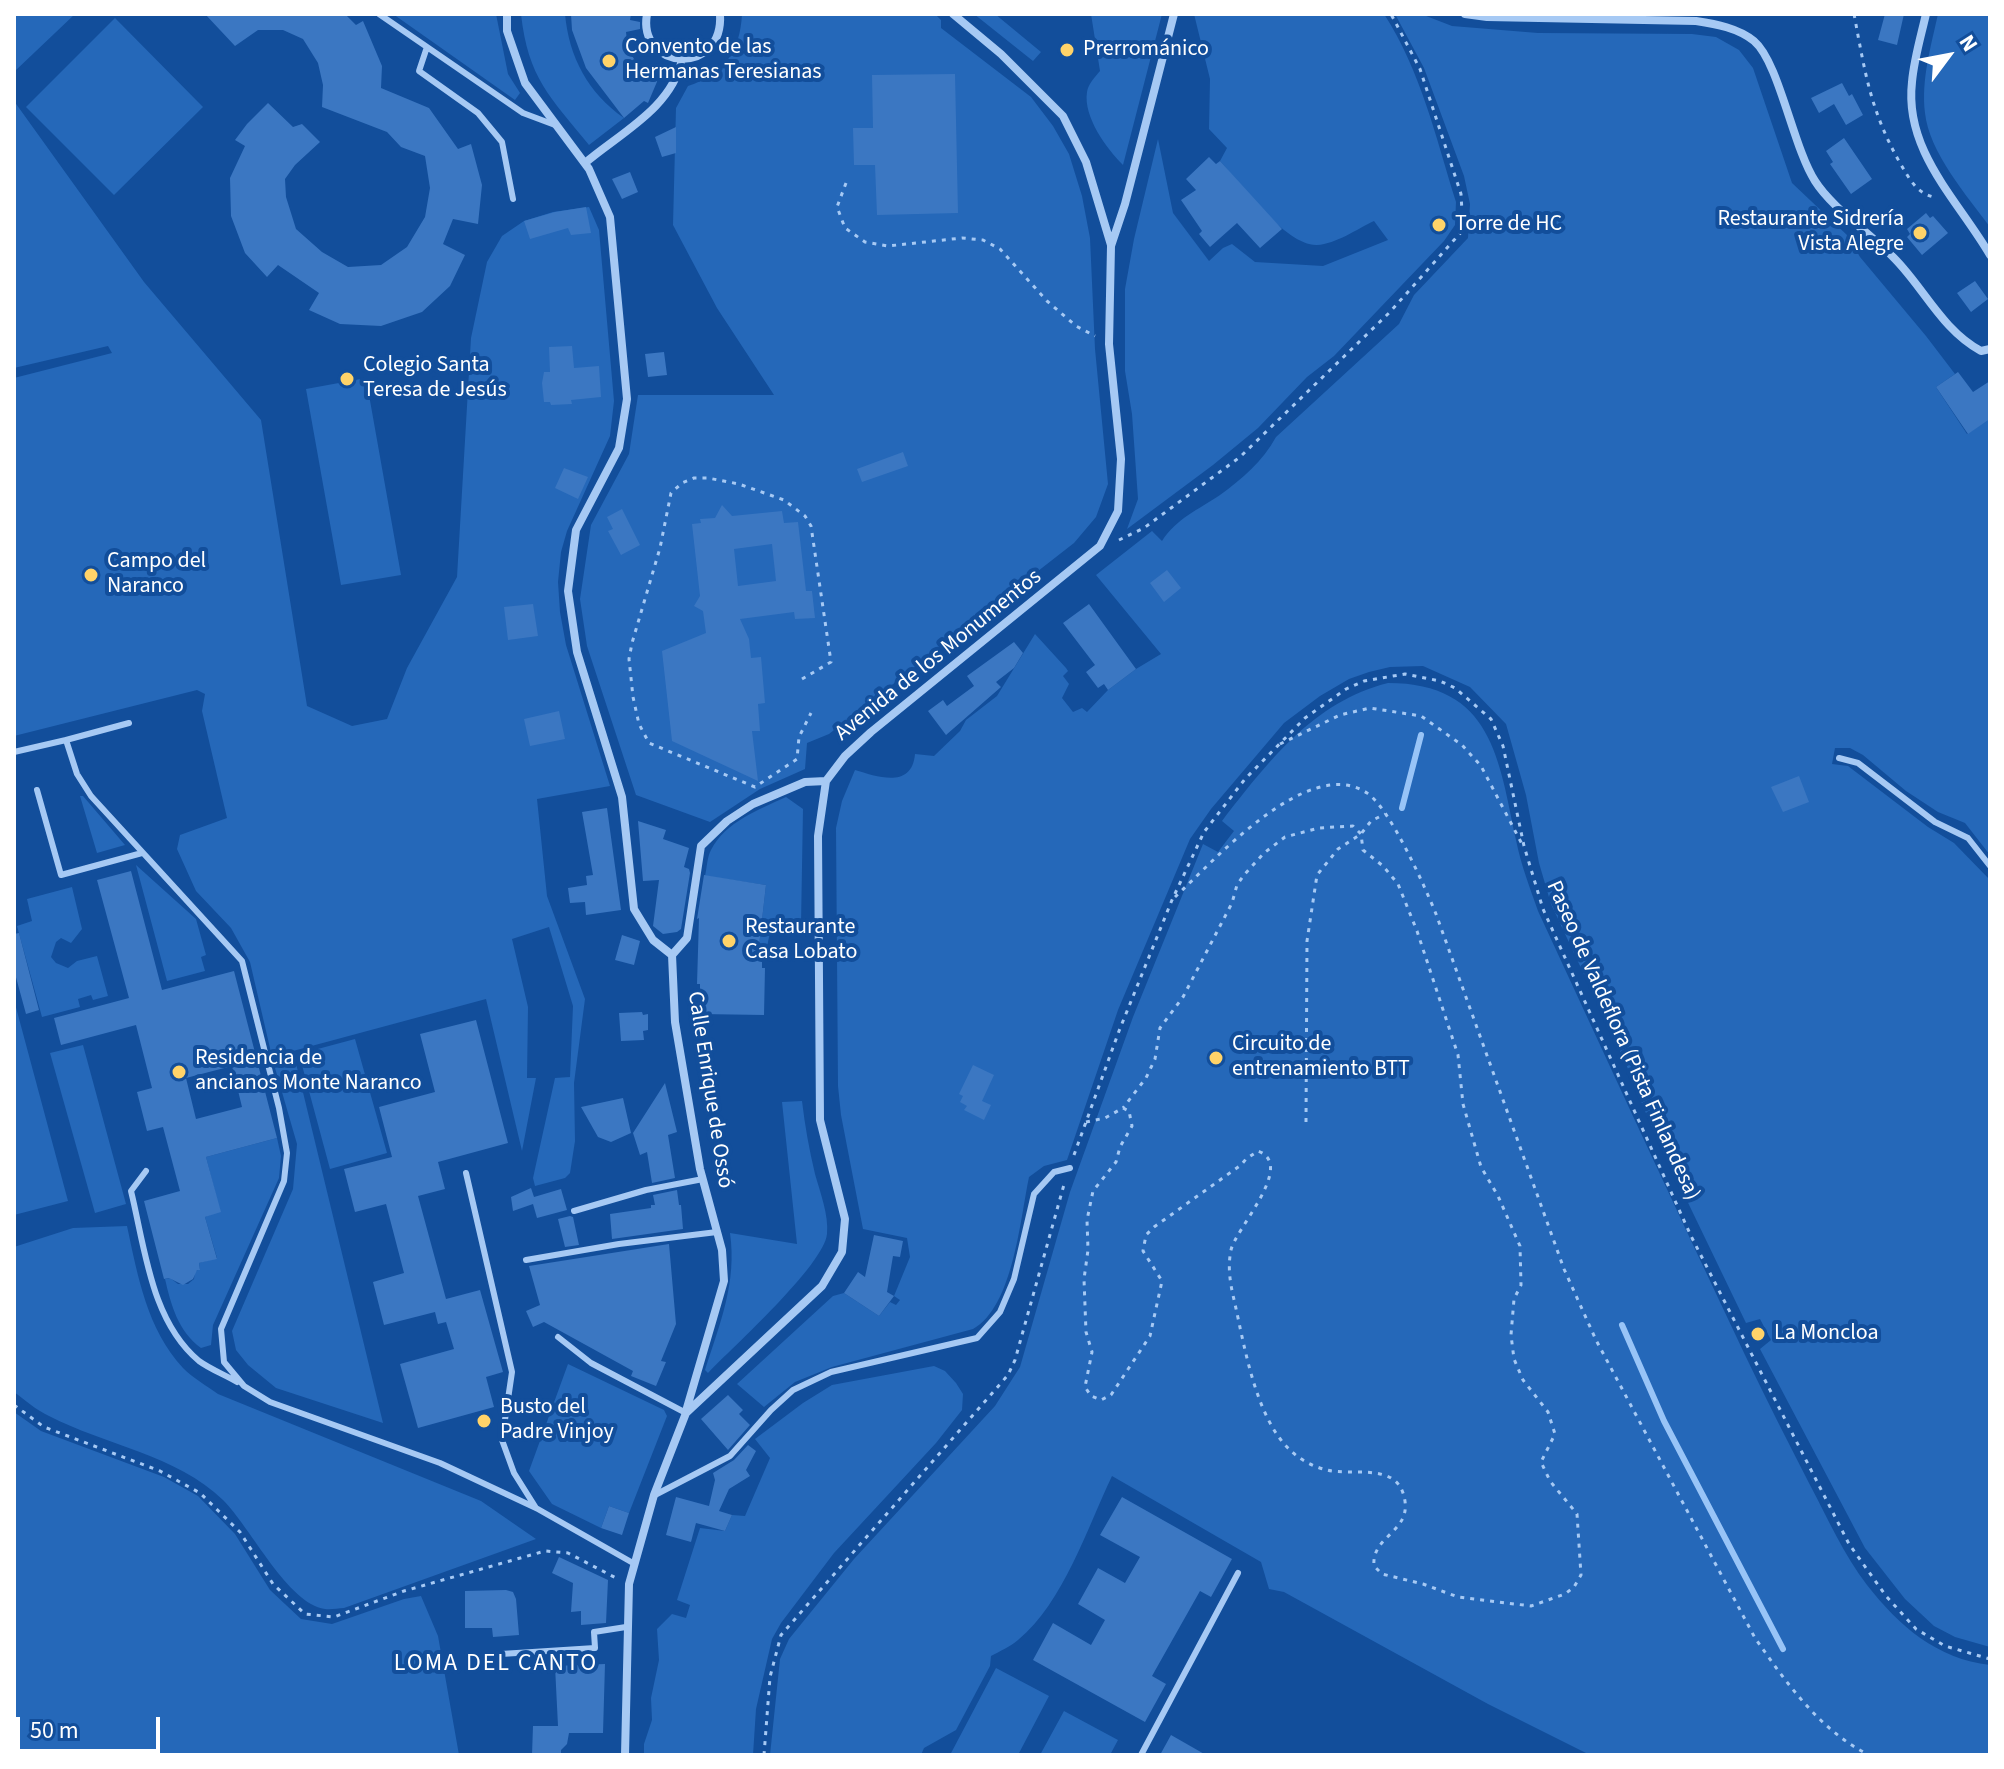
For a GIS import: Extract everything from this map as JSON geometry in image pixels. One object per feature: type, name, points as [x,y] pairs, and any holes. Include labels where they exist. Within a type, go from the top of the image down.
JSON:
[{"type":"street","points":[[507,14],[507,31],[525,83],[585,163],[610,217],[627,399],[619,448],[576,530],[568,591],[577,652],[622,797],[634,909],[653,940],[672,955],[687,938],[701,846],[727,821],[753,804],[805,782],[826,781],[818,836],[820,1120],[845,1219],[842,1252],[822,1286],[686,1413],[654,1495],[629,1584],[625,1755]]},
{"type":"street","points":[[647,14],[647,31],[651,41],[668,56],[682,59],[699,56],[714,43],[719,34],[720,14]]},
{"type":"street","points":[[953,14],[1001,54],[1063,116],[1086,162],[1111,246]]},
{"type":"street","name":"Avenida de los Monumentos","points":[[826,781],[845,756],[871,732],[1100,546],[1118,511],[1121,459],[1109,344],[1111,246],[1125,204],[1174,14]]},
{"type":"street","points":[[1465,14],[1696,21],[1717,24],[1755,42],[1770,66],[1815,183],[1896,259],[1952,330],[1981,351],[1990,349]]},
{"type":"street","points":[[1926,14],[1911,83],[1917,134],[1932,169],[1990,255]]},
{"type":"street","points":[[585,163],[661,102],[672,87],[682,59]]},
{"type":"street","name":"Calle Enrique de Ossó","points":[[672,955],[675,1022],[703,1179],[722,1250],[724,1281],[686,1413]]},
{"type":"lane","points":[[379,14],[523,113],[557,125]]},
{"type":"lane","points":[[427,47],[419,71],[478,113],[502,142],[513,199]]},
{"type":"lane","points":[[14,752],[129,723]]},
{"type":"lane","points":[[66,740],[77,774],[91,796],[242,961],[279,1108],[287,1153],[284,1181],[221,1329],[224,1362],[244,1386]]},
{"type":"lane","points":[[1839,758],[1858,763],[1935,822],[1968,838],[1990,866]]},
{"type":"lane","points":[[37,790],[61,875],[142,853]]},
{"type":"lane","points":[[654,1495],[730,1456],[793,1390],[831,1372],[977,1338],[1000,1312],[1014,1279],[1034,1194],[1054,1172],[1070,1168]]},
{"type":"lane","points":[[146,1171],[131,1191],[158,1302],[173,1332],[200,1361],[270,1402],[440,1463],[536,1508],[633,1563]]},
{"type":"lane","points":[[466,1173],[512,1372],[502,1440],[514,1473],[536,1508]]},
{"type":"lane","points":[[574,1211],[646,1190],[703,1179]]},
{"type":"lane","points":[[526,1260],[717,1232]]},
{"type":"lane","points":[[558,1337],[602,1370],[686,1413]]},
{"type":"lane","points":[[1141,1755],[1238,1573]]},
{"type":"lane","points":[[501,1654],[595,1648],[594,1632],[626,1627]]},
{"type":"path","points":[[1100,546],[1144,528],[1240,457],[1390,312],[1463,230],[1461,194],[1420,69],[1391,14]]},
{"type":"path","points":[[1854,14],[1870,97],[1883,133],[1913,185],[1930,197],[1950,197]]},
{"type":"path","points":[[846,183],[837,207],[845,228],[865,242],[888,246],[962,238],[983,240],[1000,249],[1047,301],[1076,326],[1109,344]]},
{"type":"path","points":[[802,679],[831,662],[811,526],[805,516],[784,500],[739,484],[708,478],[694,478],[682,483],[671,493],[660,548],[629,659],[639,724],[649,743],[755,787],[797,759],[799,737],[811,713]]},
{"type":"path","name":"Paseo de Valdeflora (Pista Finlandesa)","points":[[1385,814],[1368,793],[1352,786],[1315,788],[1277,805],[1172,900],[1204,832],[1245,779],[1323,704],[1355,685],[1405,674],[1440,681],[1466,696],[1491,719],[1503,746],[1524,846],[1543,909],[1691,1236],[1849,1544],[1886,1596],[1916,1629],[1945,1646],[1990,1659]]},
{"type":"path","points":[[1276,746],[1340,715],[1370,708],[1421,716],[1462,745],[1481,766],[1498,803],[1524,846]]},
{"type":"path","points":[[1306,1122],[1307,941],[1317,875],[1338,849],[1361,834],[1371,821],[1385,814],[1419,873],[1436,914],[1564,1269],[1596,1340],[1755,1638],[1808,1707],[1845,1740],[1869,1755]]},
{"type":"path","points":[[1086,1122],[1105,1118],[1123,1108],[1146,1078],[1155,1059],[1162,1024],[1183,997],[1232,903],[1237,885],[1253,865],[1275,844],[1297,832],[1353,826],[1361,834],[1363,850],[1383,866],[1398,884],[1417,931],[1458,1055],[1463,1104],[1481,1167],[1498,1196],[1520,1246],[1521,1285],[1514,1299],[1511,1335],[1514,1359],[1523,1380],[1548,1412],[1555,1434],[1541,1462],[1550,1481],[1577,1514],[1581,1575],[1574,1587],[1565,1594],[1531,1606],[1458,1597],[1382,1574],[1374,1566],[1377,1550],[1404,1519],[1406,1502],[1395,1480],[1380,1474],[1329,1471],[1317,1467],[1292,1453],[1281,1441],[1264,1412],[1229,1282],[1231,1249],[1269,1180],[1267,1158],[1258,1151],[1146,1235],[1143,1251],[1162,1281],[1150,1336],[1111,1395],[1101,1400],[1091,1396],[1085,1387],[1092,1352],[1086,1332],[1084,1279],[1088,1250],[1087,1220],[1093,1191],[1116,1162],[1120,1147],[1132,1126],[1129,1111],[1123,1108]]},
{"type":"path","points":[[14,1405],[44,1427],[160,1471],[200,1493],[240,1532],[273,1584],[305,1614],[334,1617],[404,1591],[545,1551],[568,1553],[629,1584]]},
{"type":"shaded area","points":[[14,14],[75,14],[15,71]]},
{"type":"shaded area","points":[[393,14],[496,14],[508,74],[520,93],[515,100]]},
{"type":"shaded area","points":[[521,14],[565,14],[571,45],[582,73],[600,97],[624,118],[589,145],[552,99],[535,71]]},
{"type":"shaded area","points":[[742,14],[935,14],[941,20],[941,28],[1031,97],[1069,154],[1082,196],[1090,238],[1095,349],[1108,484],[1096,517],[1074,543],[829,734],[807,743],[805,769],[760,789],[710,822],[636,795],[587,646],[580,599],[591,525],[629,454],[638,395],[774,395],[717,308],[673,225],[676,108],[688,86],[711,75],[728,60],[738,40]]},
{"type":"shaded area","points":[[974,14],[995,14],[1041,52],[1033,61]]},
{"type":"shaded area","points":[[1091,14],[1162,14],[1123,165],[1104,141],[1089,112],[1088,89],[1100,71]]},
{"type":"shaded area","points":[[1194,14],[1384,14],[1408,58],[1426,105],[1456,202],[1455,225],[1444,241],[1334,356],[1307,377],[1258,428],[1127,529],[1138,499],[1132,414],[1125,371],[1125,289],[1158,139],[1173,213],[1209,261],[1232,244],[1255,262],[1323,266],[1388,240],[1374,221],[1332,242],[1317,245],[1305,243],[1278,225],[1239,184],[1220,161],[1227,148],[1209,129],[1210,79]]},
{"type":"shaded area","points":[[1395,14],[1421,14],[1452,26],[1538,33],[1692,34],[1716,37],[1739,50],[1753,68],[1792,183],[1848,236],[1860,257],[1955,374],[1936,387],[1967,434],[1990,419],[1990,855],[1965,823],[1938,812],[1906,791],[1863,755],[1850,748],[1835,748],[1832,764],[1848,766],[1954,843],[1990,880],[1990,1647],[1955,1637],[1934,1626],[1905,1599],[1865,1548],[1760,1349],[1771,1340],[1760,1319],[1746,1323],[1652,1128],[1626,1064],[1551,904],[1506,724],[1470,687],[1423,666],[1390,667],[1369,672],[1349,679],[1320,696],[1284,723],[1211,809],[1190,839],[1118,1010],[1067,1160],[1044,1166],[1029,1177],[1013,1261],[1006,1283],[987,1318],[973,1329],[832,1367],[795,1382],[764,1407],[737,1384],[833,1296],[844,1293],[879,1316],[890,1302],[896,1305],[900,1300],[894,1296],[910,1257],[907,1238],[863,1229],[841,1115],[838,1086],[836,828],[842,801],[855,770],[892,778],[908,772],[915,754],[934,756],[960,731],[966,720],[997,696],[1035,634],[1068,671],[1063,676],[1069,684],[1062,698],[1073,712],[1082,708],[1087,712],[1108,690],[1161,654],[1096,575],[1152,531],[1162,541],[1181,520],[1244,476],[1276,437],[1399,324],[1414,295],[1468,238],[1470,204],[1464,176],[1424,68]]},
{"type":"shaded area","points":[[1938,14],[1990,14],[1990,227],[1950,173],[1928,128],[1924,88]]},
{"type":"shaded area","points":[[115,18],[203,107],[114,195],[26,107]]},
{"type":"shaded area","points":[[14,101],[144,282],[261,420],[307,706],[352,726],[387,719],[407,668],[457,577],[471,338],[487,262],[502,236],[524,221],[553,212],[589,207],[599,230],[614,401],[610,436],[567,531],[558,582],[566,645],[610,786],[537,799],[547,896],[585,999],[574,1083],[575,1141],[570,1173],[565,1178],[535,1186],[533,1178],[555,1078],[570,1077],[573,1006],[549,927],[512,939],[528,1007],[527,1078],[536,1078],[522,1151],[486,999],[293,1051],[383,1423],[276,1388],[248,1365],[236,1350],[232,1331],[293,1189],[297,1144],[273,1061],[250,962],[231,928],[196,891],[177,849],[180,835],[227,818],[202,711],[205,694],[197,690],[14,736],[14,378],[112,353],[108,346],[14,368]]},
{"type":"shaded area","points":[[366,378],[401,575],[341,585],[306,389]]},
{"type":"shaded area","points":[[1388,683],[1423,686],[1449,696],[1470,711],[1485,731],[1503,781],[1520,858],[1538,911],[1761,1388],[1844,1549],[1879,1600],[1906,1627],[1936,1648],[1971,1662],[1990,1665],[1990,1755],[1590,1755],[1488,1704],[1284,1592],[1269,1589],[1261,1562],[1112,1476],[1049,1606],[1015,1642],[991,1656],[990,1666],[956,1730],[924,1748],[921,1755],[770,1755],[780,1659],[789,1639],[854,1559],[995,1406],[1020,1367],[1070,1192],[1133,1017],[1203,844],[1218,852],[1234,831],[1222,821],[1294,737],[1337,704]]},
{"type":"shaded area","points":[[80,796],[83,796],[125,845],[97,853]]},
{"type":"shaded area","points":[[786,797],[803,809],[801,925],[776,925],[767,947],[759,946],[766,885],[705,876],[708,859],[717,840],[734,824]]},
{"type":"shaded area","points":[[136,865],[196,919],[206,955],[201,957],[205,971],[167,981]]},
{"type":"shaded area","points":[[72,887],[82,929],[71,943],[61,938],[56,942],[51,957],[68,968],[77,961],[97,956],[108,996],[93,1000],[91,995],[78,999],[80,1007],[42,1017],[17,926],[32,921],[27,899]]},
{"type":"shaded area","points":[[14,1000],[68,1201],[14,1215]]},
{"type":"shaded area","points":[[355,1039],[387,1153],[330,1169],[299,1054]]},
{"type":"shaded area","points":[[83,1045],[126,1204],[95,1213],[50,1053]]},
{"type":"shaded area","points":[[802,1101],[827,1234],[822,1248],[795,1285],[708,1373],[705,1370],[729,1286],[730,1233],[797,1244],[782,1102]]},
{"type":"shaded area","points":[[277,1138],[281,1156],[279,1178],[213,1325],[211,1345],[201,1348],[181,1326],[165,1279],[188,1284],[194,1279],[195,1271],[200,1269],[199,1263],[217,1258],[205,1217],[220,1211],[206,1157]]},
{"type":"shaded area","points":[[127,1226],[152,1319],[171,1353],[191,1375],[218,1394],[481,1501],[536,1539],[344,1608],[325,1609],[297,1594],[234,1513],[205,1485],[162,1461],[49,1416],[14,1392],[14,1247],[73,1228]]},
{"type":"shaded area","points":[[568,1364],[664,1410],[667,1416],[629,1513],[609,1506],[601,1528],[552,1504],[529,1471]]},
{"type":"shaded area","points":[[934,1366],[945,1371],[963,1394],[962,1410],[936,1443],[834,1553],[781,1623],[772,1639],[756,1709],[753,1755],[644,1755],[644,1744],[652,1720],[651,1698],[659,1660],[657,1629],[672,1614],[686,1618],[690,1605],[677,1600],[700,1528],[725,1531],[732,1515],[745,1516],[770,1458],[755,1439],[832,1385]]},
{"type":"shaded area","points":[[14,1412],[41,1431],[164,1477],[198,1496],[235,1534],[270,1590],[301,1619],[332,1624],[421,1596],[438,1636],[459,1755],[14,1755]]},
{"type":"shaded area","points":[[996,1668],[1049,1696],[1018,1755],[950,1755]]},
{"type":"shaded area","points":[[1064,1711],[1118,1740],[1110,1755],[1040,1755]]},
{"type":"building","points":[[205,14],[345,14],[356,25],[363,21],[382,66],[381,88],[429,108],[458,149],[471,144],[482,185],[478,224],[453,219],[443,244],[465,255],[450,286],[422,312],[381,326],[340,324],[309,310],[319,293],[278,265],[267,277],[245,253],[231,216],[230,178],[245,146],[235,140],[268,103],[293,127],[302,124],[320,142],[285,179],[286,197],[296,229],[322,252],[348,267],[381,265],[407,247],[425,217],[430,188],[425,156],[401,147],[387,132],[322,107],[323,85],[318,63],[303,39],[283,30],[258,30],[235,46]]},
{"type":"building","name":"Convento de las Hermanas Teresianas","points":[[571,14],[631,14],[630,20],[640,22],[640,29],[626,32],[628,49],[634,59],[659,77],[648,103],[644,101],[624,118],[586,68],[572,30]]},
{"type":"building","points":[[1885,14],[1904,14],[1897,45],[1878,40]]},
{"type":"building","points":[[955,74],[958,213],[877,215],[875,165],[854,165],[853,128],[873,128],[872,75]]},
{"type":"building","points":[[1842,83],[1863,115],[1846,125],[1834,104],[1819,113],[1811,98]]},
{"type":"building","points":[[676,127],[676,153],[662,157],[655,137]]},
{"type":"building","points":[[1844,138],[1872,179],[1851,194],[1830,164],[1833,162],[1826,151]]},
{"type":"building","points":[[1209,157],[1216,164],[1220,161],[1282,229],[1260,248],[1237,223],[1210,247],[1199,234],[1202,231],[1181,200],[1196,190],[1186,179]]},
{"type":"building","points":[[630,172],[638,192],[622,199],[612,179]]},
{"type":"building","points":[[586,207],[591,233],[571,235],[568,228],[530,239],[524,221]]},
{"type":"building","points":[[1926,213],[1930,218],[1933,216],[1948,233],[1922,255],[1907,237],[1910,234],[1907,229]]},
{"type":"building","points":[[1975,281],[1988,299],[1971,312],[1957,293]]},
{"type":"building","points":[[572,346],[574,368],[599,366],[601,397],[551,405],[544,402],[542,383],[544,372],[550,372],[549,347]]},
{"type":"building","points":[[664,352],[667,375],[648,377],[645,354]]},
{"type":"building","points":[[1958,372],[1973,392],[1990,381],[1990,419],[1968,434],[1936,387]]},
{"type":"building","points":[[903,452],[908,466],[862,482],[857,469]]},
{"type":"building","points":[[564,468],[588,477],[578,499],[555,488]]},
{"type":"building","points":[[722,505],[732,516],[782,511],[784,523],[798,522],[806,591],[812,591],[815,618],[795,619],[794,612],[740,619],[749,639],[751,658],[761,657],[765,703],[758,704],[760,731],[752,731],[758,781],[672,741],[662,651],[706,633],[703,611],[694,606],[700,596],[692,524],[701,523],[700,519],[715,518]],"holes":[[[772,544],[776,581],[738,586],[734,549]]]},
{"type":"building","points":[[622,509],[640,545],[621,555],[608,531],[613,529],[607,517]]},
{"type":"building","points":[[1167,570],[1181,588],[1164,602],[1150,583]]},
{"type":"building","points":[[533,604],[538,636],[508,640],[504,607]]},
{"type":"building","points":[[1089,604],[1136,669],[1108,690],[1104,684],[1098,688],[1086,672],[1095,665],[1063,623]]},
{"type":"building","points":[[1014,642],[1023,653],[1014,668],[996,682],[1001,687],[946,735],[928,711],[943,700],[947,706],[974,686],[967,676]]},
{"type":"building","points":[[559,711],[565,739],[530,746],[524,719]]},
{"type":"building","points":[[1799,776],[1809,802],[1783,812],[1771,787]]},
{"type":"building","points":[[607,808],[621,910],[586,915],[585,902],[570,903],[568,888],[587,885],[586,876],[593,875],[582,812]]},
{"type":"building","points":[[638,821],[666,830],[663,839],[689,848],[684,867],[690,873],[681,929],[677,932],[663,934],[653,926],[659,880],[643,881]]},
{"type":"building","name":"Residencia de ancianos Monte Naranco","points":[[131,871],[162,990],[234,971],[277,1138],[206,1157],[221,1212],[205,1217],[217,1259],[199,1263],[200,1270],[183,1285],[169,1278],[164,1279],[144,1201],[180,1191],[163,1127],[147,1131],[137,1092],[152,1088],[136,1025],[61,1045],[54,1018],[129,998],[97,880]],"holes":[[[232,1066],[242,1107],[196,1119],[186,1078]]]},
{"type":"building","name":"Restaurante Casa Lobato","points":[[704,875],[766,885],[759,946],[762,946],[762,968],[765,968],[764,1015],[700,1014],[697,919]]},
{"type":"building","points":[[19,933],[39,1010],[26,1014],[14,970],[14,934]]},
{"type":"building","points":[[622,935],[640,941],[634,965],[615,960]]},
{"type":"building","points":[[642,1012],[643,1015],[648,1014],[648,1030],[643,1031],[644,1040],[621,1041],[619,1013]]},
{"type":"building","points":[[476,1020],[508,1143],[438,1162],[445,1189],[418,1196],[446,1299],[480,1290],[503,1372],[486,1377],[494,1407],[418,1428],[400,1364],[454,1349],[446,1322],[438,1324],[435,1312],[384,1325],[373,1282],[404,1273],[386,1204],[355,1212],[344,1169],[392,1157],[379,1107],[435,1092],[420,1034]]},
{"type":"building","points":[[973,1065],[994,1075],[982,1101],[991,1105],[984,1120],[964,1110],[967,1106],[960,1102],[963,1096],[959,1094]]},
{"type":"building","points":[[665,1083],[677,1132],[668,1135],[675,1178],[652,1183],[647,1152],[640,1155],[633,1133]]},
{"type":"building","points":[[623,1098],[631,1133],[611,1142],[598,1137],[581,1107]]},
{"type":"building","points":[[531,1188],[534,1197],[561,1189],[567,1210],[537,1218],[533,1204],[513,1211],[511,1197]]},
{"type":"building","points":[[677,1190],[683,1229],[612,1239],[610,1214],[651,1208],[655,1205],[653,1195]]},
{"type":"building","points":[[573,1217],[579,1245],[565,1247],[558,1219]]},
{"type":"building","points":[[874,1235],[903,1241],[900,1257],[893,1256],[887,1292],[894,1296],[879,1316],[844,1293],[858,1272],[865,1277]]},
{"type":"building","points":[[669,1244],[676,1324],[661,1361],[666,1362],[656,1386],[631,1376],[633,1371],[544,1322],[533,1327],[526,1311],[540,1305],[529,1266]]},
{"type":"building","points":[[728,1395],[743,1410],[739,1414],[750,1425],[728,1450],[701,1419]]},
{"type":"building","points":[[748,1445],[756,1451],[746,1470],[750,1476],[729,1489],[719,1511],[732,1515],[725,1531],[696,1523],[691,1542],[666,1535],[676,1497],[709,1506],[715,1480],[713,1473],[734,1460]]},
{"type":"building","points":[[1122,1497],[1232,1559],[1211,1597],[1200,1591],[1152,1676],[1166,1684],[1145,1722],[1033,1660],[1053,1623],[1091,1645],[1105,1620],[1078,1604],[1098,1568],[1125,1583],[1140,1557],[1100,1535]]},
{"type":"building","points":[[609,1506],[629,1513],[622,1535],[601,1528]]},
{"type":"building","points":[[559,1557],[608,1580],[606,1623],[581,1625],[581,1611],[571,1612],[573,1583],[552,1573]]},
{"type":"building","points":[[465,1591],[513,1592],[516,1599],[519,1635],[493,1637],[492,1628],[465,1628]]},
{"type":"building","points":[[605,1664],[603,1733],[569,1733],[561,1755],[532,1755],[533,1726],[558,1726],[555,1666]]},
{"type":"building","points":[[1171,1735],[1206,1755],[1160,1755]]},
{"type":"waterway","points":[[1402,808],[1421,735]]},
{"type":"waterway","points":[[1622,1325],[1664,1421],[1783,1649]]},
{"type":"place","name":"Prerrománico","points":[[1067,50]]},
{"type":"place","name":"Convento de las Hermanas Teresianas","points":[[609,61]]},
{"type":"place","name":"Torre de HC","points":[[1439,225]]},
{"type":"place","name":"Restaurante Sidrería Vista Alegre","points":[[1920,233]]},
{"type":"place","name":"Colegio Santa Teresa de Jesús","points":[[347,379]]},
{"type":"place","name":"Campo del Naranco","points":[[91,575]]},
{"type":"place","name":"Restaurante Casa Lobato","points":[[729,941]]},
{"type":"place","name":"Circuito de entrenamiento BTT","points":[[1216,1058]]},
{"type":"place","name":"Residencia de ancianos Monte Naranco","points":[[179,1072]]},
{"type":"place","name":"La Moncloa","points":[[1758,1334]]},
{"type":"place","name":"Busto del Padre Vinjoy","points":[[484,1421]]},
{"type":"district","name":"LOMA DEL CANTO","points":[[496,1665]]}]
